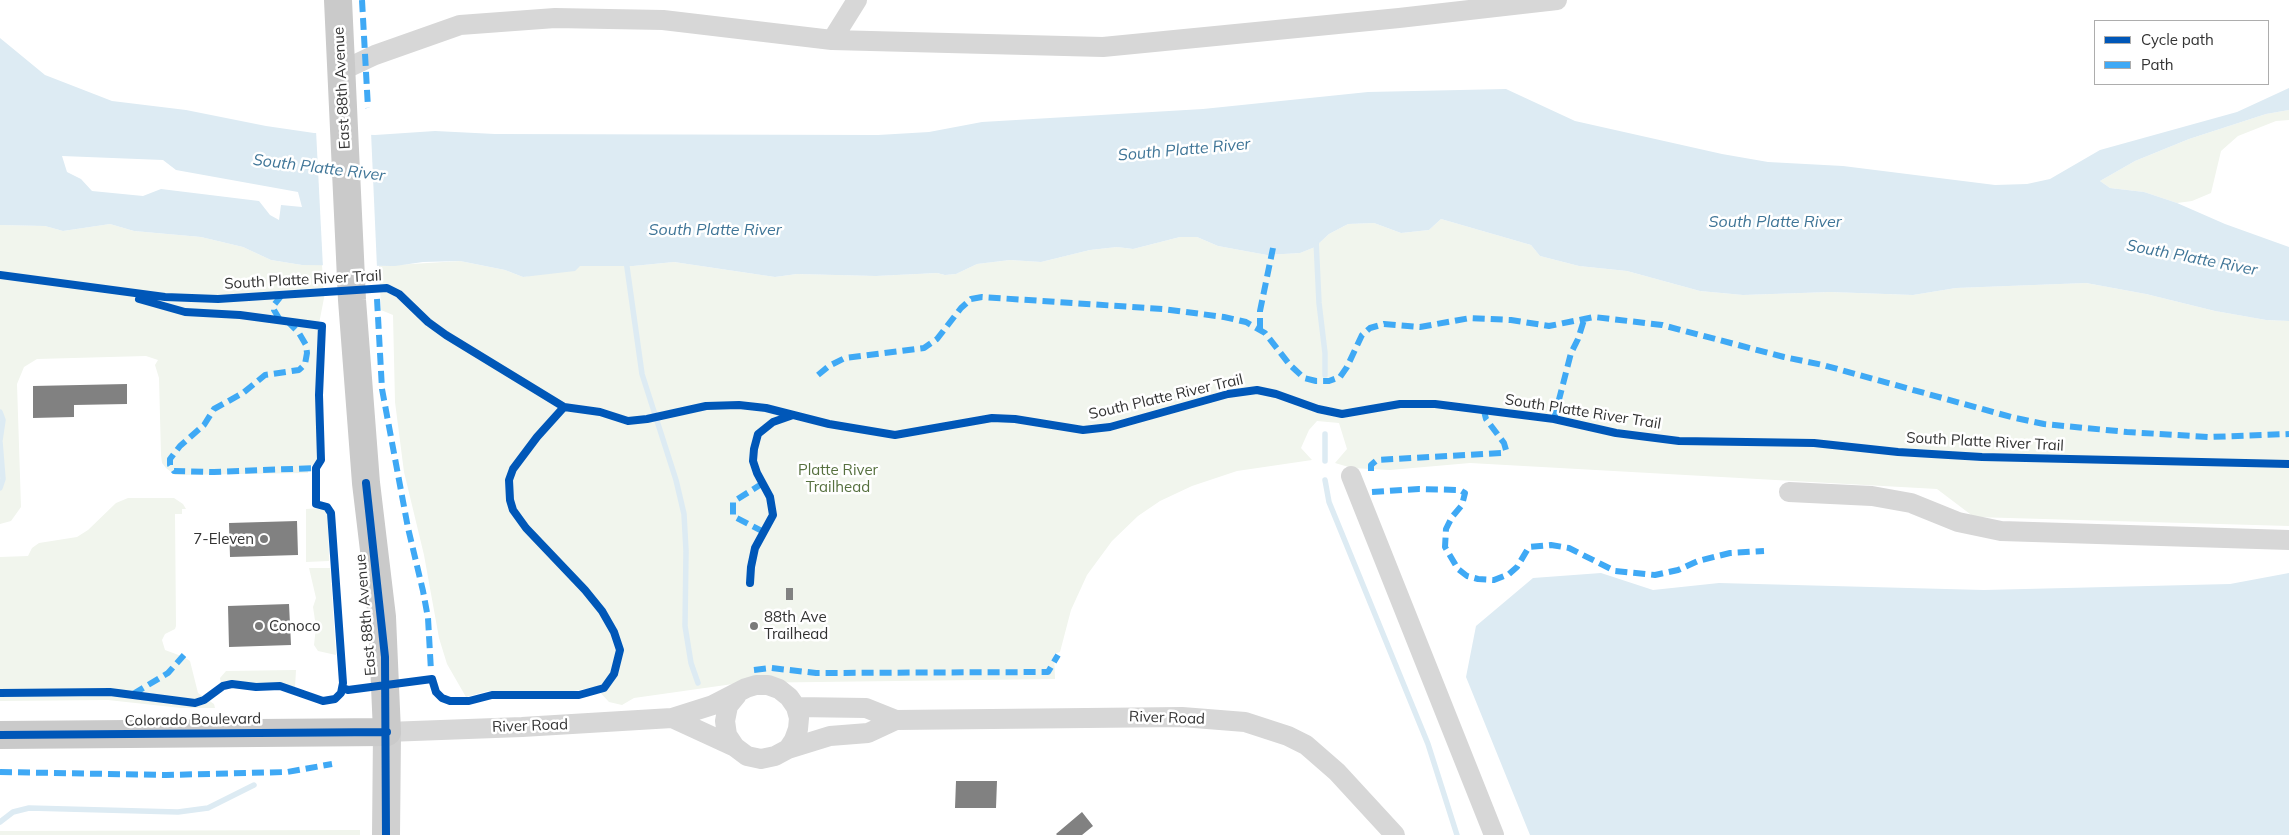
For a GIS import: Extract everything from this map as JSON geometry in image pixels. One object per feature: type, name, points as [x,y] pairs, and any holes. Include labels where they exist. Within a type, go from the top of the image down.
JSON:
[{"type":"main road","name":"East 88th Avenue","points":[[338,0],[352,300],[366,483],[382,617],[387,732],[386,835]]},
{"type":"main road","name":"Colorado Boulevard","points":[[0,736],[387,732]]},
{"type":"street","points":[[832,40],[856,0]]},
{"type":"street","points":[[341,71],[375,55],[460,24],[555,18],[663,20],[832,40],[1103,47],[1399,18],[1557,0]]},
{"type":"street","points":[[1351,476],[1494,835]]},
{"type":"street","points":[[1789,492],[1872,496],[1911,502],[1958,522],[2001,531],[2289,540]]},
{"type":"street","points":[[756,685],[768,685],[784,693],[796,707],[799,718],[794,740],[788,749],[775,756],[761,759],[747,756],[735,748],[727,735],[725,721],[728,706],[737,694],[746,688],[756,685]]},
{"type":"street","name":"River Road","points":[[387,732],[522,727],[672,718],[713,705],[737,694]]},
{"type":"street","name":"River Road","points":[[796,707],[866,708],[896,720],[1182,717],[1245,722],[1288,736],[1306,745],[1337,772],[1395,835]]},
{"type":"street","name":"River Road","points":[[672,718],[735,748]]},
{"type":"street","name":"River Road","points":[[788,749],[830,736],[868,733],[896,720]]},
{"type":"green space","points":[[2289,110],[2289,120],[2276,121],[2238,136],[2221,151],[2211,193],[2192,201],[2177,203],[2144,192],[2110,188],[2100,181],[2135,161],[2189,139],[2266,114]]},
{"type":"green space","name":"Platte River Trailhead","points":[[1441,219],[1531,245],[1540,256],[1579,266],[1627,271],[1700,291],[1743,295],[1830,292],[1913,295],[1956,288],[2086,283],[2146,294],[2215,311],[2266,320],[2289,321],[2289,526],[1974,517],[1937,489],[1470,463],[1390,470],[1352,468],[1335,463],[1347,449],[1339,423],[1317,421],[1309,430],[1301,448],[1312,460],[1237,471],[1192,486],[1160,501],[1138,516],[1112,541],[1087,575],[1071,610],[1060,652],[1054,654],[1055,679],[740,683],[634,698],[622,705],[609,702],[595,687],[574,691],[488,691],[466,697],[447,664],[439,638],[424,555],[404,472],[395,402],[393,315],[381,310],[379,266],[460,261],[505,270],[523,277],[580,266],[633,266],[674,262],[775,277],[797,274],[876,276],[937,273],[945,275],[956,274],[977,264],[1010,260],[1041,262],[1090,250],[1117,247],[1133,249],[1180,237],[1197,237],[1218,246],[1267,255],[1300,253],[1315,247],[1329,234],[1348,224],[1374,223],[1401,233],[1429,230]]},
{"type":"green space","points":[[110,224],[134,231],[201,237],[243,247],[271,260],[302,265],[322,265],[324,298],[318,329],[316,378],[317,463],[308,467],[308,473],[175,475],[162,463],[159,378],[155,365],[158,360],[146,356],[37,359],[24,367],[17,384],[21,507],[11,521],[0,524],[0,225],[45,226],[63,231]]},
{"type":"green space","points":[[128,498],[174,498],[183,504],[186,509],[182,509],[182,514],[175,514],[176,626],[175,629],[165,634],[162,640],[165,650],[190,661],[198,693],[214,704],[215,708],[181,708],[108,700],[0,701],[0,557],[28,556],[32,548],[39,543],[77,537],[88,530],[116,503]]},
{"type":"green space","points":[[322,508],[328,514],[329,561],[306,562],[306,509]]},
{"type":"green space","points":[[309,568],[330,568],[336,655],[318,651],[314,645],[316,627],[313,607],[316,598]]},
{"type":"green space","points":[[296,670],[295,688],[280,683],[248,683],[234,680],[221,684],[220,678],[226,671]]},
{"type":"green space","points":[[360,830],[360,835],[0,835],[0,831]]},
{"type":"water","name":"South Platte River","points":[[0,38],[45,75],[112,101],[186,110],[266,126],[314,133],[375,135],[435,131],[495,134],[878,135],[929,132],[982,122],[1203,109],[1368,92],[1506,89],[1575,121],[1722,154],[1768,162],[1843,166],[1995,185],[2027,184],[2050,179],[2100,150],[2237,112],[2289,88],[2289,110],[2266,114],[2189,139],[2135,161],[2100,181],[2110,188],[2144,192],[2177,203],[2225,224],[2289,247],[2289,321],[2266,320],[2215,311],[2146,294],[2086,283],[1956,288],[1913,295],[1830,292],[1743,295],[1700,291],[1627,271],[1579,266],[1540,256],[1531,245],[1441,219],[1429,230],[1401,233],[1374,223],[1348,224],[1329,234],[1315,247],[1300,253],[1267,255],[1218,246],[1197,237],[1180,237],[1133,249],[1117,247],[1090,250],[1041,262],[1010,260],[977,264],[956,274],[876,276],[797,274],[775,277],[674,262],[633,266],[580,266],[575,271],[523,277],[505,270],[460,261],[423,262],[395,266],[302,265],[271,260],[243,247],[201,237],[134,231],[110,224],[63,231],[45,226],[0,225]],"holes":[[[62,156],[163,160],[176,170],[298,192],[302,207],[281,205],[279,220],[270,215],[259,201],[161,189],[143,196],[92,191],[81,179],[67,172]]]},
{"type":"water","points":[[1601,573],[1653,590],[1719,583],[1984,590],[2230,584],[2289,573],[2289,835],[1530,835],[1466,677],[1476,626],[1533,578]]},
{"type":"pier","points":[[316,130],[371,132],[377,268],[323,268]]},
{"type":"building","points":[[127,384],[127,404],[74,405],[74,417],[33,418],[33,386]]},
{"type":"building","name":"7-Eleven","points":[[297,521],[298,555],[230,557],[229,523]]},
{"type":"building","points":[[786,588],[793,588],[793,600],[786,600]]},
{"type":"building","name":"Conoco","points":[[289,604],[291,645],[229,647],[228,606]]},
{"type":"building","points":[[956,781],[997,781],[996,808],[955,808]]},
{"type":"building","points":[[1082,812],[1093,826],[1082,835],[1056,834]]},
{"type":"waterway","points":[[1316,240],[1325,375]]},
{"type":"waterway","points":[[626,260],[642,374],[676,480],[684,514],[686,551],[685,626],[691,663],[698,683]]},
{"type":"waterway","points":[[0,412],[3,420],[0,440]]},
{"type":"waterway","points":[[1325,434],[1325,461]]},
{"type":"waterway","points":[[0,442],[3,479],[0,488]]},
{"type":"waterway","points":[[1325,480],[1329,502],[1428,744],[1457,835]]},
{"type":"waterway","points":[[0,822],[13,812],[29,808],[178,812],[208,808],[254,785]]},
{"type":"marked path","points":[[362,0],[368,108]]},
{"type":"marked path","points":[[1260,330],[1260,311],[1273,248]]},
{"type":"marked path","points":[[280,320],[274,310],[274,305],[282,295]]},
{"type":"marked path","points":[[818,375],[829,366],[845,358],[924,348],[937,339],[961,308],[971,299],[982,297],[1163,309],[1224,317],[1246,322],[1265,333],[1290,365],[1304,378],[1316,381],[1329,381],[1340,377],[1347,367],[1362,335],[1370,328],[1384,324],[1420,327],[1470,318],[1511,320],[1549,326],[1594,317],[1662,325],[1784,357],[1823,365],[2011,417],[2044,424],[2209,437],[2289,434]]},
{"type":"marked path","points":[[377,299],[382,389],[408,528],[428,618],[431,671]]},
{"type":"marked path","points":[[1554,419],[1571,353],[1584,320]]},
{"type":"marked path","points":[[287,321],[299,333],[306,345],[305,364],[299,370],[265,375],[243,393],[214,409],[204,425],[180,446],[170,459],[170,465],[174,471],[214,472],[316,468]]},
{"type":"marked path","points":[[1371,471],[1371,465],[1377,460],[1501,453],[1506,450],[1504,443],[1486,419],[1484,411]]},
{"type":"marked path","points":[[763,483],[733,502],[733,516],[764,532]]},
{"type":"marked path","points":[[1372,492],[1419,489],[1460,490],[1465,493],[1462,505],[1452,517],[1446,529],[1445,547],[1458,569],[1467,576],[1478,579],[1494,580],[1509,574],[1517,567],[1529,547],[1551,545],[1569,548],[1615,571],[1655,575],[1678,570],[1698,561],[1730,553],[1764,551]]},
{"type":"marked path","points":[[133,694],[168,673],[184,655]]},
{"type":"marked path","points":[[754,670],[771,668],[816,673],[1048,672],[1058,655]]},
{"type":"marked path","points":[[0,772],[166,775],[287,772],[332,764]]},
{"type":"cycle path","name":"South Platte River Trail","points":[[0,275],[165,297],[218,299],[387,288],[399,294],[428,322],[446,335],[564,407],[600,412],[628,421],[647,419],[706,406],[739,405],[766,408],[829,424],[895,435],[992,418],[1015,419],[1083,430],[1110,427],[1228,394],[1257,390],[1276,394],[1318,409],[1342,414],[1400,404],[1435,404],[1554,419],[1616,433],[1679,441],[1814,443],[1898,452],[1982,457],[2289,464]]},
{"type":"cycle path","points":[[0,693],[110,692],[195,703],[204,700],[223,686],[232,684],[256,687],[280,686],[323,701],[335,699],[341,693],[343,683],[331,513],[327,507],[316,504],[316,468],[321,460],[319,395],[322,326],[240,315],[185,312],[139,299]]},
{"type":"cycle path","points":[[343,688],[348,690],[432,679],[436,692],[442,698],[450,701],[469,701],[492,695],[579,695],[604,688],[614,674],[620,650],[614,632],[602,611],[585,590],[526,528],[513,510],[510,500],[509,480],[513,469],[537,437],[564,407]]},
{"type":"cycle path","points":[[750,583],[755,548],[773,515],[770,497],[757,473],[753,461],[754,449],[758,434],[773,422],[793,415]]},
{"type":"cycle path","points":[[366,483],[385,657],[386,835]]},
{"type":"cycle path","points":[[0,735],[387,732]]},
{"type":"place","name":"7-Eleven","points":[[264,539]]},
{"type":"place","name":"Conoco","points":[[259,626]]},
{"type":"place","name":"88th Ave Trailhead","points":[[754,626]]}]
